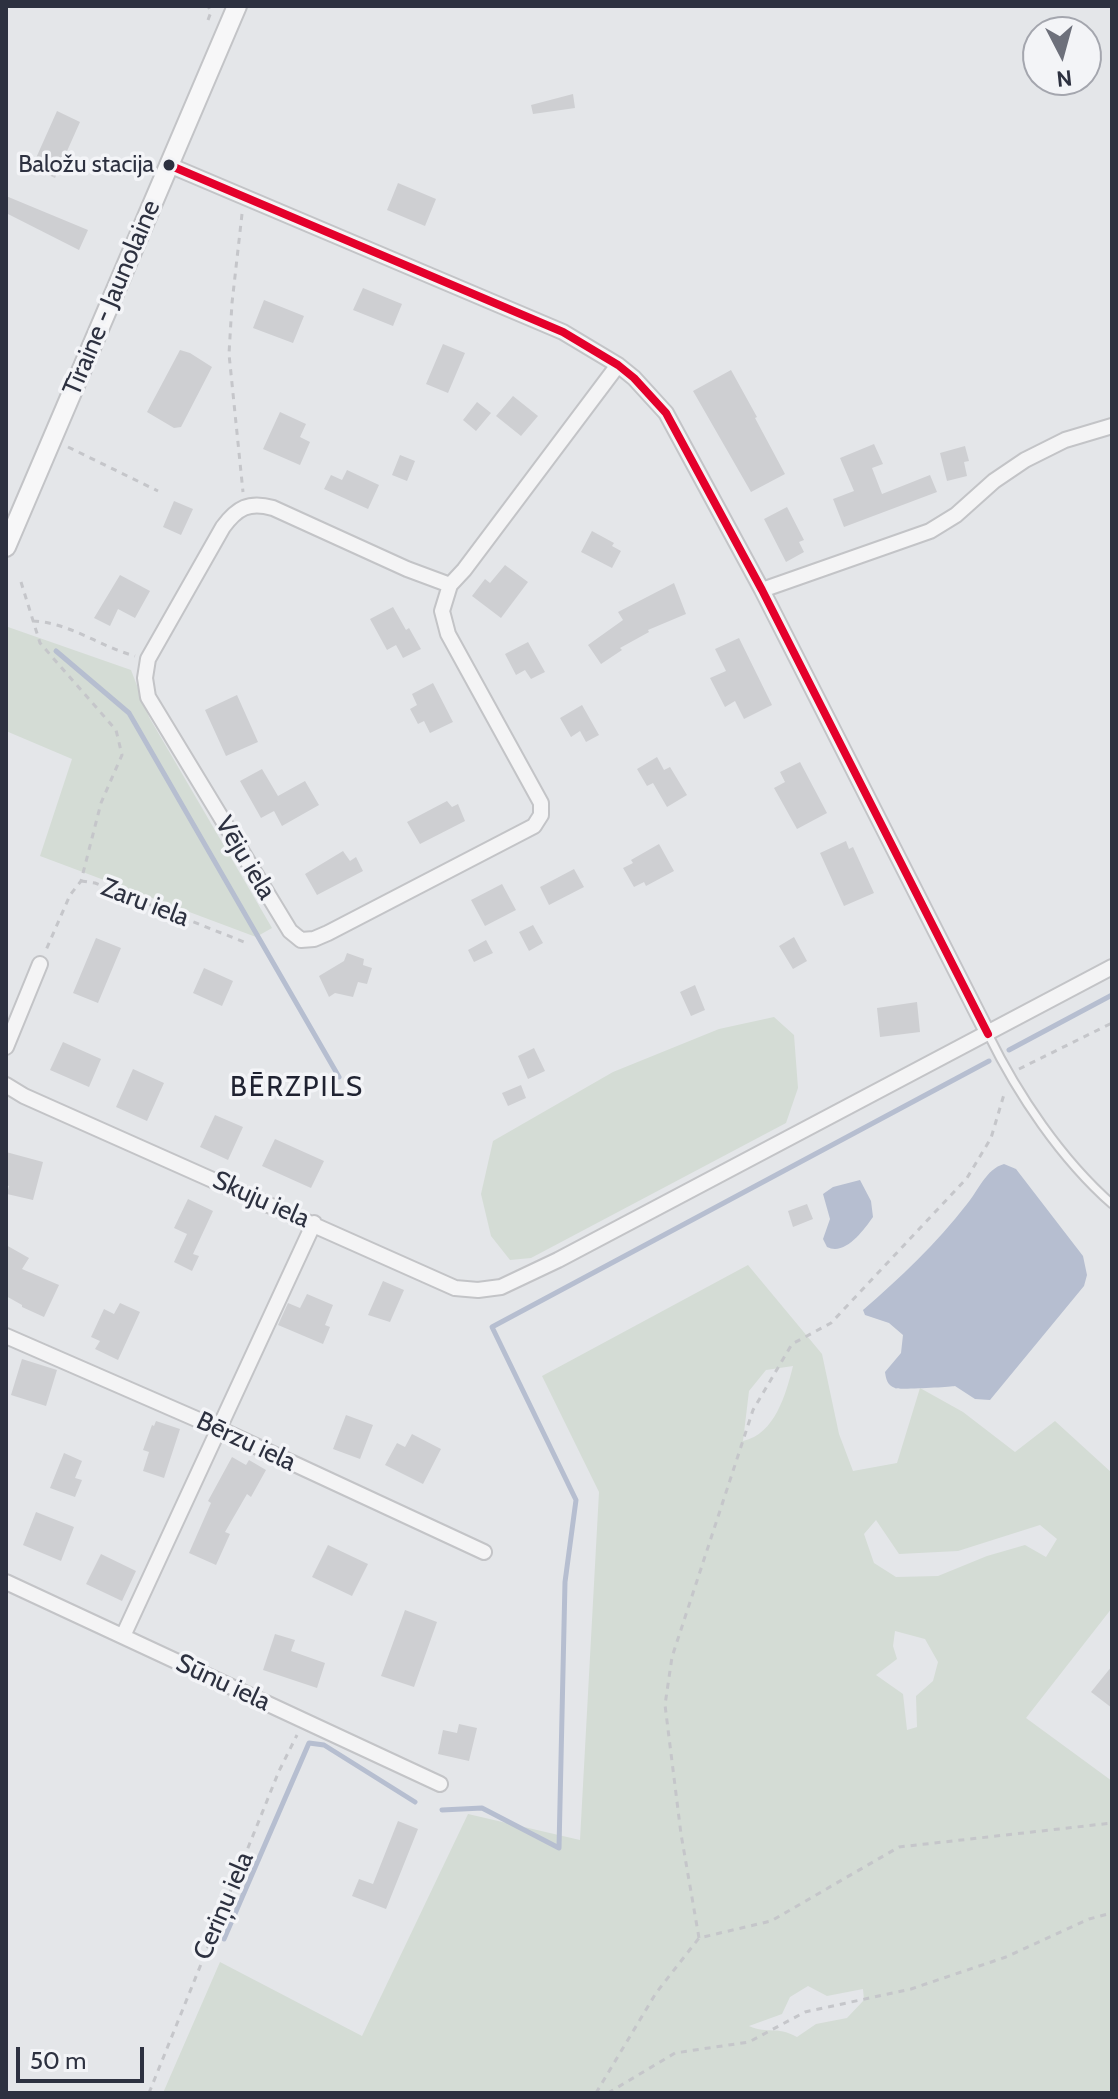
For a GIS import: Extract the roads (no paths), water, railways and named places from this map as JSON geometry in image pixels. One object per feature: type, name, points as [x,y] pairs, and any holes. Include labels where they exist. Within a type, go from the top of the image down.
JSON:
[{"type":"main road","name":"Tīraine - Jaunolaine","points":[[6,547],[237,6]]},
{"type":"street","points":[[169,165],[563,332],[634,378],[666,413],[762,590],[988,1034],[1112,967]]},
{"type":"street","points":[[450,585],[618,365]]},
{"type":"street","points":[[762,590],[930,531],[956,515],[994,481],[1025,460],[1065,440],[1112,426]]},
{"type":"street","name":"Vēju iela","points":[[246,505],[273,508],[407,569],[450,585],[442,611],[448,634],[541,803],[541,815],[534,826],[314,939],[301,940],[290,931],[148,697],[145,678],[148,659],[223,527],[233,514],[246,505]]},
{"type":"street","points":[[6,1047],[40,964]]},
{"type":"street","name":"Skuju iela","points":[[6,1085],[24,1096],[455,1288],[478,1290],[501,1287],[558,1260],[988,1034]]},
{"type":"street","points":[[123,1636],[314,1223]]},
{"type":"street","name":"Bērzu iela","points":[[6,1336],[217,1428],[484,1552]]},
{"type":"street","name":"Sūnu iela","points":[[6,1582],[440,1784]]},
{"type":"lane","points":[[988,1034],[1010,1074],[1048,1130],[1082,1174],[1112,1204]]},
{"type":"water","points":[[1004,1164],[1016,1169],[1083,1256],[1087,1275],[1084,1286],[990,1400],[975,1399],[955,1386],[892,1387],[887,1382],[885,1372],[901,1353],[903,1335],[889,1323],[865,1315],[863,1310],[930,1247],[987,1175]]},
{"type":"water","points":[[860,1180],[871,1201],[873,1217],[847,1245],[834,1249],[827,1247],[823,1239],[830,1219],[823,1194],[833,1187]]},
{"type":"waterway","points":[[56,651],[129,713],[339,1077]]},
{"type":"waterway","points":[[1009,1050],[1112,995]]},
{"type":"waterway","points":[[442,1810],[482,1808],[559,1848],[565,1582],[576,1500],[492,1327],[989,1061]]},
{"type":"waterway","points":[[224,1939],[309,1743],[324,1745],[415,1802]]},
{"type":"place","name":"Baložu stacija","points":[[169,165]]},
{"type":"district","name":"BĒRZPILS","points":[[297,1088]]}]
